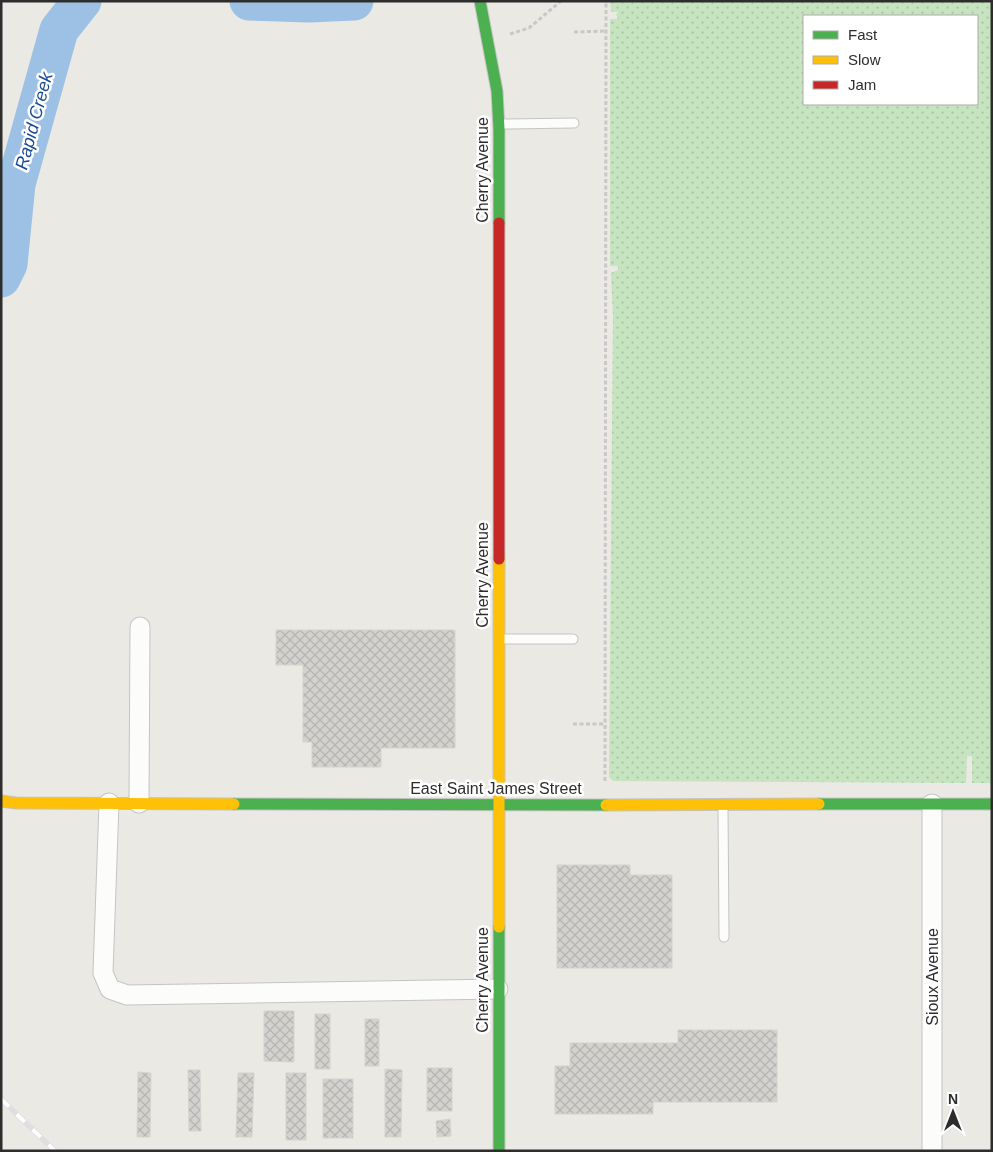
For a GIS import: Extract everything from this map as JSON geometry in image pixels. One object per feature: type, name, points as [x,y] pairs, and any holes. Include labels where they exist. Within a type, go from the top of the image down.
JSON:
[{"type":"street","name":"Cherry Avenue","points":[[480,1],[497,91],[499,124],[499,1151]]},
{"type":"street","points":[[139,802],[140,628]]},
{"type":"street","name":"East Saint James Street","points":[[1,801],[498,805],[992,804]]},
{"type":"street","points":[[109,803],[103,973],[110,990],[127,995],[498,989]]},
{"type":"street","name":"Sioux Avenue","points":[[932,804],[932,1151]]},
{"type":"lane","points":[[499,124],[574,123]]},
{"type":"lane","points":[[498,639],[573,639]]},
{"type":"lane","points":[[723,805],[724,937]]},
{"type":"path","points":[[506,34],[529,28],[561,1]]},
{"type":"path","points":[[605,782],[606,1]]},
{"type":"path","points":[[574,32],[606,31]]},
{"type":"path","points":[[573,724],[605,724]]},
{"type":"green space","points":[[610,1],[992,1],[992,783],[972,783],[972,756],[967,756],[966,783],[613,781],[609,777],[613,317],[611,273],[618,270],[618,266],[610,266],[610,19],[617,19],[616,15],[618,12],[611,12]]},
{"type":"building","points":[[276,630],[455,630],[455,748],[381,748],[381,767],[312,767],[312,742],[303,742],[303,665],[276,665]]},
{"type":"building","points":[[557,865],[630,865],[630,875],[672,875],[672,968],[557,968]]},
{"type":"building","points":[[264,1011],[294,1011],[294,1062],[264,1061]]},
{"type":"building","points":[[315,1014],[330,1014],[330,1069],[315,1069]]},
{"type":"building","points":[[365,1019],[379,1019],[379,1066],[365,1066]]},
{"type":"building","points":[[678,1030],[777,1030],[777,1102],[653,1102],[653,1114],[555,1114],[555,1066],[570,1066],[570,1043],[678,1043]]},
{"type":"building","points":[[427,1068],[452,1068],[452,1111],[427,1111]]},
{"type":"building","points":[[385,1069],[402,1070],[401,1137],[385,1137]]},
{"type":"building","points":[[188,1070],[200,1070],[201,1131],[189,1131]]},
{"type":"building","points":[[138,1072],[151,1073],[150,1137],[137,1137]]},
{"type":"building","points":[[238,1073],[254,1073],[252,1137],[236,1137]]},
{"type":"building","points":[[286,1073],[306,1073],[306,1140],[286,1140]]},
{"type":"building","points":[[323,1079],[353,1079],[353,1138],[323,1138]]},
{"type":"building","points":[[450,1119],[451,1136],[437,1137],[436,1121]]},
{"type":"waterway","name":"Rapid Creek","points":[[1,278],[8,264],[16,184],[59,30],[82,1]]},
{"type":"waterway","name":"Rapid Creek","points":[[249,1],[309,3],[354,1]]},
{"type":"railway","points":[[1,1099],[55,1151]]},
{"type":"traffic: fast","points":[[480,1],[497,91],[499,223]]},
{"type":"traffic: fast","points":[[234,804],[606,805]]},
{"type":"traffic: fast","points":[[819,804],[992,804]]},
{"type":"traffic: fast","points":[[499,927],[499,1151]]},
{"type":"traffic: slow","points":[[499,559],[499,927]]},
{"type":"traffic: slow","points":[[1,801],[16,803],[234,804]]},
{"type":"traffic: slow","points":[[606,805],[819,804]]},
{"type":"traffic: jam","points":[[499,223],[499,559]]}]
